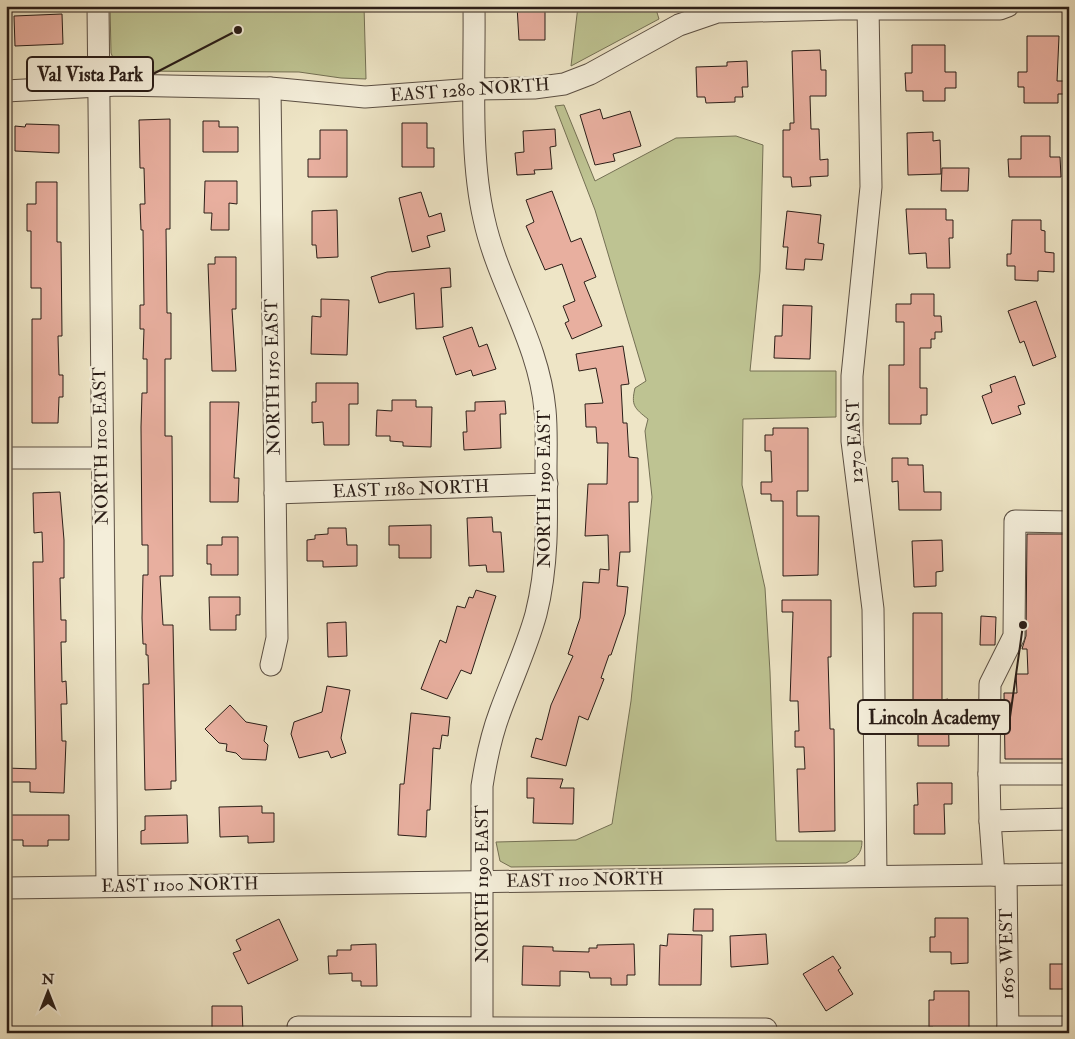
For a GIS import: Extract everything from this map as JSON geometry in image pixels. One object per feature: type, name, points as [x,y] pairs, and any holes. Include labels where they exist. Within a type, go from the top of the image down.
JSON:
[{"type":"street","name":"NORTH 1100 EAST","points":[[98,6],[101,458],[107,885]]},
{"type":"street","name":"NORTH 1190 EAST","points":[[474,6],[477,172],[484,218],[503,277],[533,354],[540,382],[545,410],[547,484],[547,545],[542,587],[526,644],[487,751],[482,786],[482,1030]]},
{"type":"street","name":"EAST 1280 NORTH","points":[[6,91],[98,85],[270,88],[365,97],[475,89],[534,88],[564,84],[590,74],[679,25],[717,12],[868,8],[978,10],[1000,9],[1008,6]]},
{"type":"street","name":"1270 EAST","points":[[868,8],[871,187],[853,367],[852,441],[874,609],[876,876]]},
{"type":"street","name":"NORTH 1150 EAST","points":[[270,88],[277,638],[271,665]]},
{"type":"street","points":[[6,458],[101,458]]},
{"type":"street","name":"EAST 1180 NORTH","points":[[274,493],[547,484]]},
{"type":"street","name":"1650 WEST","points":[[1008,1030],[990,821],[990,684],[1014,636],[1015,521],[1069,522]]},
{"type":"street","points":[[989,774],[1069,774]]},
{"type":"street","points":[[990,821],[1069,820]]},
{"type":"street","name":"EAST 1100 NORTH","points":[[6,888],[107,885],[1069,874]]},
{"type":"street","points":[[298,1027],[482,1030],[766,1029]]},
{"type":"street","points":[[1008,1030],[1069,1027]]},
{"type":"green space","points":[[110,6],[364,6],[366,79],[341,78],[299,72],[127,71],[116,65],[111,53]]},
{"type":"green space","points":[[578,6],[655,6],[659,19],[571,66]]},
{"type":"green space","points":[[564,105],[595,181],[676,138],[736,136],[763,145],[760,271],[750,371],[836,371],[836,417],[743,419],[742,485],[765,588],[776,841],[862,841],[858,855],[846,863],[511,867],[500,861],[496,842],[576,840],[612,824],[631,701],[652,497],[645,431],[648,419],[637,409],[633,398],[635,388],[646,381],[595,210],[555,106]]},
{"type":"building","points":[[517,6],[545,6],[545,40],[519,40]]},
{"type":"building","points":[[62,14],[63,44],[15,46],[14,16]]},
{"type":"building","points":[[1027,36],[1059,36],[1057,81],[1065,81],[1065,94],[1058,94],[1058,103],[1024,103],[1024,87],[1018,87],[1018,72],[1027,72]]},
{"type":"building","points":[[912,45],[945,45],[945,72],[956,72],[956,88],[945,88],[945,101],[923,101],[923,91],[906,91],[905,73],[912,73]]},
{"type":"building","points":[[820,50],[821,70],[826,70],[826,96],[810,96],[811,129],[819,129],[820,160],[828,159],[828,176],[810,177],[811,186],[792,187],[791,177],[783,177],[783,130],[790,130],[790,123],[794,123],[792,51]]},
{"type":"building","points":[[747,61],[748,87],[742,87],[743,97],[735,97],[735,102],[706,103],[705,97],[697,97],[696,67],[727,66],[727,62]]},
{"type":"building","points":[[600,109],[603,119],[630,111],[641,146],[613,154],[615,161],[595,165],[580,115]]},
{"type":"building","points":[[170,119],[170,229],[166,229],[167,313],[171,313],[171,359],[165,359],[165,436],[172,436],[173,576],[160,576],[163,625],[173,625],[176,781],[171,781],[171,789],[145,790],[143,684],[149,684],[148,655],[146,655],[146,644],[143,644],[142,618],[143,575],[148,575],[148,545],[142,545],[141,427],[142,393],[147,393],[147,359],[143,359],[144,329],[140,329],[140,305],[144,305],[143,230],[141,230],[140,204],[145,204],[144,168],[140,168],[139,120]]},
{"type":"building","points":[[203,121],[219,121],[219,127],[238,127],[238,152],[203,152]]},
{"type":"building","points":[[402,123],[427,123],[427,148],[434,148],[434,167],[402,167]]},
{"type":"building","points":[[26,124],[59,125],[59,153],[15,151],[15,126],[25,127]]},
{"type":"building","points":[[555,129],[556,146],[550,147],[552,169],[534,170],[535,174],[517,175],[515,153],[524,152],[523,131]]},
{"type":"building","points":[[320,130],[347,130],[347,177],[308,177],[308,159],[320,159]]},
{"type":"building","points":[[933,132],[933,141],[940,140],[941,174],[908,175],[907,133]]},
{"type":"building","points":[[1021,136],[1050,136],[1050,157],[1060,157],[1061,177],[1009,177],[1008,159],[1021,159]]},
{"type":"building","points":[[942,168],[969,168],[968,191],[941,191]]},
{"type":"building","points":[[205,181],[237,181],[237,204],[229,203],[229,230],[211,230],[212,213],[204,213]]},
{"type":"building","points":[[36,182],[57,182],[57,242],[61,242],[62,336],[58,336],[59,375],[63,375],[63,397],[59,397],[58,423],[32,423],[32,319],[41,319],[41,288],[31,288],[31,231],[27,231],[27,204],[36,204]]},
{"type":"building","points":[[552,191],[571,242],[581,238],[596,277],[584,282],[602,326],[572,339],[565,323],[569,321],[563,306],[575,301],[562,264],[545,270],[526,226],[534,222],[526,200]]},
{"type":"building","points":[[421,192],[429,217],[441,213],[445,231],[427,236],[430,247],[412,252],[399,198]]},
{"type":"building","points":[[906,209],[946,209],[946,220],[953,220],[953,238],[949,238],[950,268],[927,268],[926,253],[909,254]]},
{"type":"building","points":[[337,210],[338,257],[317,258],[316,245],[312,245],[312,211]]},
{"type":"building","points":[[787,211],[821,215],[818,243],[824,244],[822,260],[805,259],[804,270],[786,269],[788,247],[783,247]]},
{"type":"building","points":[[1012,220],[1041,220],[1041,230],[1045,231],[1045,252],[1054,253],[1054,272],[1038,271],[1038,281],[1015,280],[1015,266],[1007,266],[1007,254],[1011,254]]},
{"type":"building","points":[[215,257],[236,257],[236,309],[232,309],[236,371],[212,371],[208,264],[215,264]]},
{"type":"building","points":[[450,268],[451,287],[441,288],[443,327],[416,329],[414,293],[379,303],[371,277],[387,272]]},
{"type":"building","points":[[911,294],[934,294],[934,316],[941,316],[942,332],[935,332],[935,339],[931,339],[931,348],[920,348],[920,388],[927,388],[927,415],[921,415],[921,424],[889,424],[889,365],[904,365],[904,322],[896,322],[896,304],[911,304]]},
{"type":"building","points":[[321,299],[349,300],[347,355],[311,354],[312,316],[321,317]]},
{"type":"building","points":[[1036,301],[1056,357],[1033,366],[1024,341],[1020,343],[1008,311]]},
{"type":"building","points":[[783,305],[812,306],[810,359],[774,358],[775,336],[782,336]]},
{"type":"building","points":[[472,327],[479,347],[487,344],[496,369],[473,376],[471,370],[456,375],[443,337]]},
{"type":"building","points":[[623,346],[629,384],[621,385],[623,423],[627,423],[629,457],[638,458],[638,502],[629,502],[630,552],[620,552],[617,586],[628,587],[625,614],[601,678],[604,679],[588,720],[579,716],[566,766],[531,757],[536,738],[542,740],[551,705],[573,656],[568,654],[580,618],[583,582],[599,583],[600,569],[609,570],[608,535],[585,536],[588,484],[607,484],[608,443],[597,443],[596,427],[586,427],[585,404],[603,403],[596,368],[579,371],[576,354]]},
{"type":"building","points":[[1015,376],[1025,404],[1018,406],[1021,414],[992,424],[982,396],[992,392],[990,385]]},
{"type":"building","points":[[316,383],[358,383],[358,404],[349,404],[349,445],[324,445],[323,422],[312,423],[312,402],[316,402]]},
{"type":"building","points":[[392,400],[416,400],[416,407],[432,407],[431,447],[403,446],[403,442],[390,441],[390,436],[376,436],[377,410],[392,411]]},
{"type":"building","points":[[505,401],[506,414],[500,414],[501,448],[464,450],[463,432],[467,432],[466,411],[475,411],[475,402]]},
{"type":"building","points":[[210,402],[239,402],[234,478],[239,478],[238,502],[210,502]]},
{"type":"building","points":[[773,428],[808,428],[808,491],[797,491],[797,516],[819,516],[818,575],[783,576],[783,501],[771,501],[771,494],[761,494],[761,482],[772,482],[771,451],[765,451],[765,435],[773,435]]},
{"type":"building","points":[[892,458],[908,458],[908,465],[923,465],[924,492],[941,492],[941,510],[899,510],[898,481],[892,482]]},
{"type":"building","points":[[60,492],[64,540],[64,578],[60,578],[61,620],[66,620],[66,642],[61,642],[62,682],[66,681],[67,704],[61,704],[62,741],[66,741],[64,793],[30,792],[30,782],[6,782],[6,768],[36,769],[33,562],[43,562],[42,532],[34,533],[33,493]]},
{"type":"building","points":[[492,517],[493,532],[501,532],[504,572],[487,572],[486,565],[469,566],[467,518]]},
{"type":"building","points":[[431,525],[431,558],[399,558],[399,545],[389,545],[389,526]]},
{"type":"building","points":[[328,528],[346,528],[347,545],[357,545],[357,566],[323,567],[323,561],[307,561],[307,540],[315,539],[315,535],[328,534]]},
{"type":"building","points":[[1027,534],[1069,534],[1069,759],[1005,759],[1004,693],[1017,693],[1016,674],[1028,674],[1027,649],[1022,649],[1026,636]]},
{"type":"building","points":[[222,537],[238,537],[238,575],[211,575],[211,564],[207,564],[207,545],[222,545]]},
{"type":"building","points":[[942,540],[943,571],[936,572],[936,586],[914,587],[912,541]]},
{"type":"building","points":[[476,590],[496,596],[471,674],[461,670],[447,699],[421,689],[440,640],[446,643],[457,606],[465,608],[469,597],[473,598]]},
{"type":"building","points":[[209,597],[240,597],[240,615],[236,615],[236,630],[210,630]]},
{"type":"building","points":[[782,600],[831,600],[831,657],[828,657],[830,729],[834,729],[835,831],[799,832],[797,769],[805,769],[804,747],[795,747],[795,731],[799,731],[798,701],[790,701],[793,612],[782,612]]},
{"type":"building","points":[[913,613],[942,613],[942,700],[948,699],[949,746],[918,746],[918,721],[911,721],[911,700],[913,700]]},
{"type":"building","points":[[981,616],[996,617],[995,645],[980,645]]},
{"type":"building","points":[[346,622],[347,656],[328,657],[327,623]]},
{"type":"building","points":[[327,686],[350,690],[341,738],[346,753],[331,758],[328,751],[299,758],[291,734],[294,722],[322,712]]},
{"type":"building","points":[[230,705],[246,722],[267,726],[264,741],[268,745],[266,760],[242,759],[236,753],[226,751],[227,744],[219,743],[205,729]]},
{"type":"building","points":[[411,713],[450,717],[448,736],[442,735],[440,749],[433,748],[430,810],[427,810],[426,837],[398,835],[400,784],[404,784]]},
{"type":"building","points":[[527,778],[563,779],[560,788],[574,788],[573,824],[533,823],[534,798],[527,798]]},
{"type":"building","points":[[917,783],[952,783],[952,804],[944,804],[945,834],[914,834],[914,805],[918,805]]},
{"type":"building","points":[[262,806],[262,813],[274,813],[274,842],[248,843],[248,836],[220,837],[219,807]]},
{"type":"building","points":[[6,815],[69,815],[69,840],[48,840],[48,846],[23,846],[23,840],[6,840]]},
{"type":"building","points":[[187,815],[188,843],[141,844],[141,831],[145,830],[145,816]]},
{"type":"building","points":[[694,909],[713,909],[713,931],[693,931]]},
{"type":"building","points":[[935,918],[968,918],[968,963],[951,964],[951,952],[930,952],[930,937],[935,937]]},
{"type":"building","points":[[279,919],[298,960],[248,984],[233,953],[241,950],[236,940]]},
{"type":"building","points":[[668,934],[702,935],[701,985],[659,985],[660,945],[667,946]]},
{"type":"building","points":[[766,934],[768,964],[731,967],[730,936]]},
{"type":"building","points":[[376,944],[377,986],[361,986],[361,981],[352,981],[352,973],[329,974],[328,956],[337,956],[337,950],[351,950],[351,945]]},
{"type":"building","points":[[634,944],[635,975],[627,975],[627,985],[611,985],[611,978],[590,978],[589,972],[560,971],[560,986],[522,985],[523,946],[553,947],[553,951],[589,952],[589,948],[597,948],[597,945]]},
{"type":"building","points":[[833,956],[841,968],[838,970],[853,994],[826,1011],[803,974]]},
{"type":"building","points":[[1050,964],[1069,964],[1069,989],[1050,989]]},
{"type":"building","points":[[934,991],[969,991],[969,1033],[933,1033],[933,1027],[929,1027],[929,1000],[934,1000]]},
{"type":"building","points":[[212,1006],[242,1006],[243,1033],[212,1033]]},
{"type":"place","name":"Val Vista Park","points":[[238,30]]},
{"type":"place","name":"Lincoln Academy","points":[[1023,625]]}]
